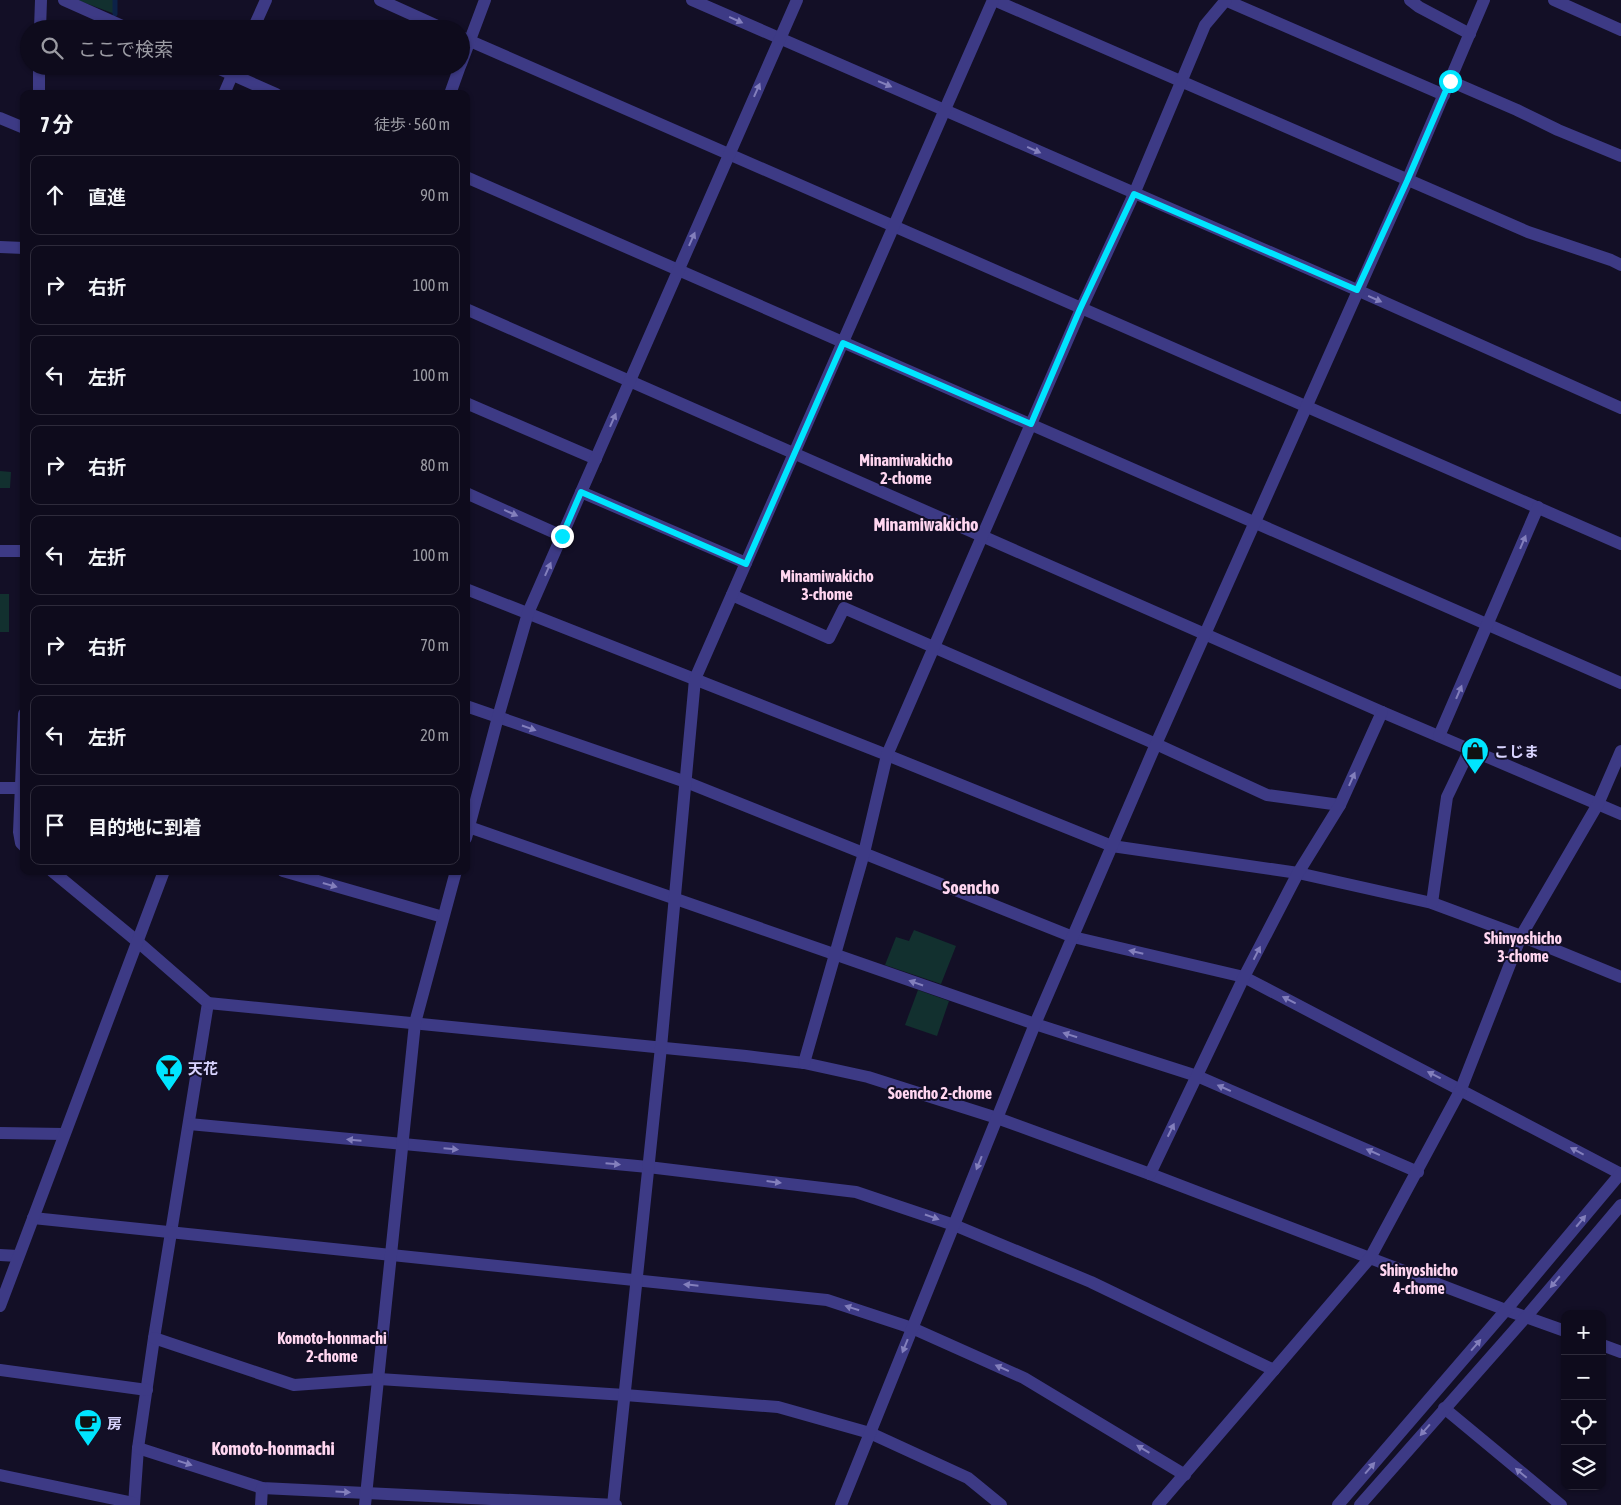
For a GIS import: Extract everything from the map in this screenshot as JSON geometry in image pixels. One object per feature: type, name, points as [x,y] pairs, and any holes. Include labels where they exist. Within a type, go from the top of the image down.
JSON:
[{"type":"street","points":[[40,20],[41,0]]},
{"type":"street","points":[[64,0],[109,20]]},
{"type":"street","points":[[257,20],[266,0]]},
{"type":"street","points":[[380,0],[424,20]]},
{"type":"street","points":[[470,31],[485,0]]},
{"type":"street","points":[[692,0],[1357,290],[1621,408]]},
{"type":"street","points":[[470,819],[528,613],[797,0]]},
{"type":"street","points":[[138,1448],[262,1488],[366,1499],[614,1505],[661,1047],[695,679],[993,0],[1407,181],[1528,232],[1621,265]]},
{"type":"street","points":[[804,1063],[864,853],[887,755],[1080,309],[1134,194],[1205,25],[1226,0],[1444,95]]},
{"type":"street","points":[[1410,0],[1419,8],[1470,34]]},
{"type":"street","points":[[841,1505],[1072,937],[1357,290],[1407,181],[1484,0]]},
{"type":"street","points":[[1554,0],[1621,30]]},
{"type":"street","points":[[470,41],[1621,544]]},
{"type":"street","points":[[39,75],[39,90]]},
{"type":"street","points":[[226,90],[232,75]]},
{"type":"street","points":[[243,75],[269,90]]},
{"type":"street","points":[[452,90],[457,75]]},
{"type":"street","points":[[1450,81],[1621,156]]},
{"type":"street","points":[[0,118],[20,126]]},
{"type":"street","points":[[470,179],[1031,424],[1254,524],[1621,682]]},
{"type":"street","points":[[0,247],[20,248]]},
{"type":"street","points":[[470,311],[1382,712],[1621,814]]},
{"type":"street","points":[[470,405],[596,459]]},
{"type":"street","points":[[581,492],[746,564]]},
{"type":"street","points":[[470,495],[562,536]]},
{"type":"street","points":[[1439,736],[1538,507]]},
{"type":"street","points":[[0,551],[20,551]]},
{"type":"street","points":[[470,591],[1112,846],[1298,873],[1432,904],[1520,936],[1621,977]]},
{"type":"street","points":[[732,594],[829,638],[844,608],[1156,744],[1267,795],[1340,805]]},
{"type":"street","points":[[470,707],[686,782],[1072,937],[1244,977],[1621,1174],[1338,1505]]},
{"type":"street","points":[[1150,1174],[1244,977],[1298,873],[1340,805],[1382,712]]},
{"type":"street","points":[[1432,904],[1447,797],[1470,749]]},
{"type":"street","points":[[1158,1505],[1370,1258],[1461,1090],[1520,936],[1598,804],[1621,751]]},
{"type":"street","points":[[0,788],[20,788],[20,832]]},
{"type":"street","points":[[470,831],[836,954],[1035,1024],[1197,1076],[1418,1172]]},
{"type":"street","points":[[57,875],[208,1003],[661,1047],[804,1063],[868,1077],[997,1118],[1561,1330]]},
{"type":"street","points":[[0,1306],[163,875]]},
{"type":"street","points":[[297,875],[443,917]]},
{"type":"street","points":[[366,1499],[415,1023],[455,875]]},
{"type":"street","points":[[0,1475],[134,1504],[138,1448],[146,1390],[208,1003]]},
{"type":"street","points":[[189,1124],[648,1167],[856,1192],[954,1225],[1091,1282],[1274,1370]]},
{"type":"street","points":[[0,1133],[64,1134]]},
{"type":"street","points":[[1360,1505],[1526,1317],[1621,1205]]},
{"type":"street","points":[[32,1218],[827,1300],[912,1328],[1024,1378],[1184,1474]]},
{"type":"street","points":[[0,1255],[18,1256]]},
{"type":"street","points":[[154,1338],[294,1385],[379,1379],[778,1407],[870,1433],[968,1478],[1001,1505]]},
{"type":"street","points":[[1606,1346],[1621,1352]]},
{"type":"street","points":[[0,1370],[146,1390]]},
{"type":"street","points":[[1444,1408],[1559,1505]]},
{"type":"street","points":[[261,1505],[262,1488]]},
{"type":"green space","points":[[77,0],[115,0],[115,14]]},
{"type":"green space","points":[[0,471],[11,472],[10,488],[0,488]]},
{"type":"green space","points":[[0,594],[9,594],[9,632],[0,632]]},
{"type":"green space","points":[[914,930],[956,946],[941,984],[885,965],[896,937],[909,941]]},
{"type":"green space","points":[[918,990],[949,1001],[937,1036],[905,1025]]},
{"type":"waterway","points":[[115,0],[115,14]]},
{"type":"place","name":"こじま","points":[[1475,775]]},
{"type":"place","name":"天花","points":[[169,1092]]},
{"type":"place","name":"房","points":[[88,1447]]},
{"type":"district","name":"Minamiwakicho 2-chome","points":[[906,469]]},
{"type":"district","name":"Minamiwakicho","points":[[926,524]]},
{"type":"district","name":"Minamiwakicho 3-chome","points":[[827,585]]},
{"type":"district","name":"Soencho","points":[[971,887]]},
{"type":"district","name":"Shinyoshicho 3-chome","points":[[1523,947]]},
{"type":"district","name":"Soencho 2-chome","points":[[940,1093]]},
{"type":"district","name":"Shinyoshicho 4-chome","points":[[1419,1279]]},
{"type":"district","name":"Komoto-honmachi 2-chome","points":[[332,1347]]},
{"type":"district","name":"Komoto-honmachi","points":[[273,1448]]},
{"type":"route","points":[[562,536],[581,492],[746,564],[843,343],[1031,424],[1080,309],[1134,194],[1357,290],[1450,81]]}]
